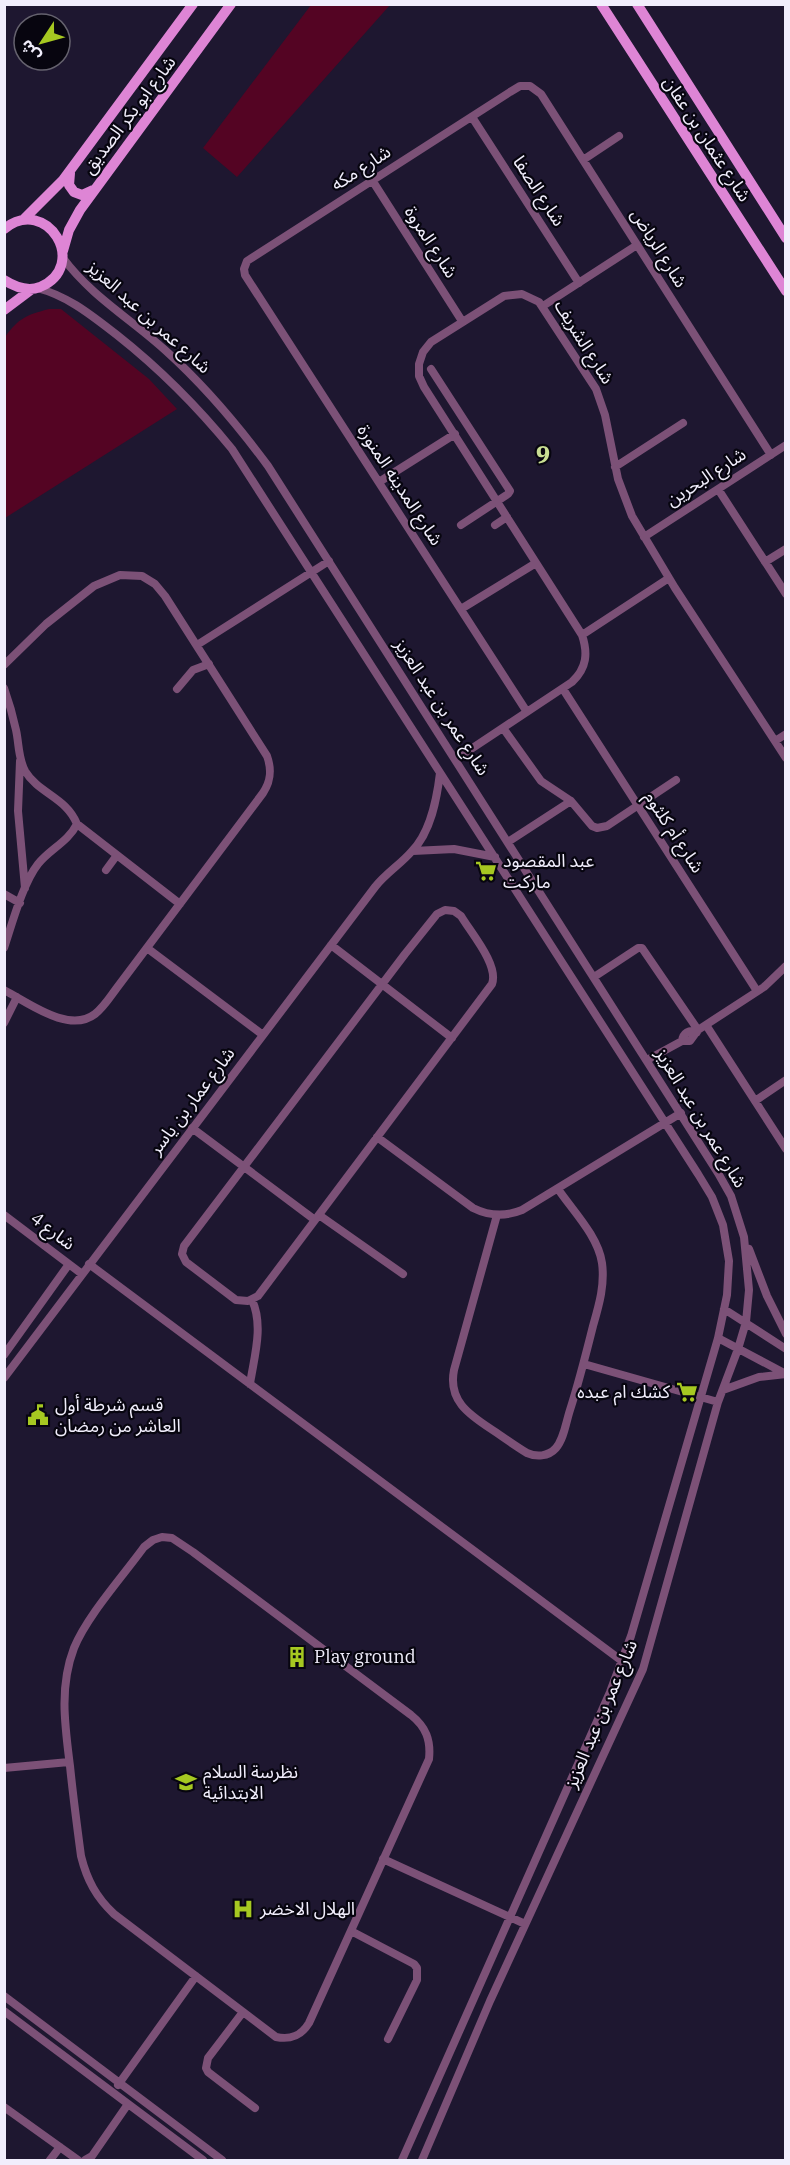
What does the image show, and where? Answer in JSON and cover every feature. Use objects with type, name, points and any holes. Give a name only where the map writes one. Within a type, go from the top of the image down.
[{"type":"main road","name":"شارع ابو بكر الصديق","points":[[23,220],[51,194],[71,170],[193,4]]},
{"type":"main road","name":"شارع ابو بكر الصديق","points":[[34,289],[49,282],[59,272],[74,219],[231,4]]},
{"type":"main road","name":"شارع عثمان بن عفان","points":[[601,4],[786,291]]},
{"type":"main road","name":"شارع عثمان بن عفان","points":[[637,4],[786,238]]},
{"type":"main road","points":[[71,170],[69,185],[74,192],[82,195],[94,190]]},
{"type":"main road","points":[[7,224],[23,220],[37,220],[50,227],[59,237],[63,255]]},
{"type":"main road","points":[[4,280],[21,288],[34,289]]},
{"type":"main road","points":[[4,310],[34,289]]},
{"type":"street","name":"شارع الرياض","points":[[506,95],[520,86],[526,85],[534,88],[583,160],[771,455]]},
{"type":"street","name":"شارع مكه","points":[[245,275],[244,265],[250,258],[506,95]]},
{"type":"street","name":"شارع الصفا","points":[[472,117],[579,283]]},
{"type":"street","points":[[583,160],[619,136]]},
{"type":"street","name":"شارع المروة","points":[[372,180],[462,321]]},
{"type":"street","points":[[543,306],[637,245]]},
{"type":"street","name":"شارع عمر بن عبد العزيز","points":[[63,255],[94,305],[188,398],[251,477],[712,1197],[723,1225],[729,1261],[729,1280],[718,1338],[631,1636],[610,1692],[402,2160]]},
{"type":"street","name":"شارع المدينه المنورة","points":[[245,275],[527,712]]},
{"type":"street","name":"شارع عمر بن عبد العزيز","points":[[34,289],[94,305],[163,348],[208,392],[268,466],[681,1113],[731,1196],[744,1237],[749,1290],[746,1322],[718,1402],[643,1669],[525,1924],[422,2160]]},
{"type":"street","name":"شارع الشريف","points":[[456,759],[563,689],[576,679],[585,666],[586,650],[582,635],[421,381],[419,364],[423,352],[431,342],[498,299],[510,294],[528,295],[543,306],[596,389],[605,415],[615,467],[626,503],[669,578],[786,758]]},
{"type":"street","points":[[431,369],[509,490],[508,494],[461,525]]},
{"type":"street","points":[[615,467],[684,423]]},
{"type":"street","points":[[379,482],[454,434]]},
{"type":"street","name":"شارع البحرين","points":[[644,537],[786,445]]},
{"type":"street","points":[[718,489],[786,594]]},
{"type":"street","points":[[495,525],[507,517]]},
{"type":"street","points":[[765,562],[786,549]]},
{"type":"street","points":[[197,645],[329,561]]},
{"type":"street","points":[[461,609],[536,563]]},
{"type":"street","points":[[4,665],[46,624],[87,590],[108,579],[126,574],[142,576],[155,584],[197,645],[267,756],[270,766],[270,776],[263,793],[100,1010],[85,1020],[64,1020],[4,990]]},
{"type":"street","points":[[582,635],[669,578]]},
{"type":"street","points":[[177,689],[193,670],[209,664]]},
{"type":"street","points":[[4,688],[20,757],[31,779],[67,807],[77,824],[180,904]]},
{"type":"street","name":"شارع أم كلثوم","points":[[563,689],[757,991]]},
{"type":"street","points":[[503,728],[537,777],[571,801],[588,823],[597,828],[607,826],[676,780]]},
{"type":"street","points":[[775,741],[786,734]]},
{"type":"street","points":[[20,757],[19,820],[25,891]]},
{"type":"street","name":"شارع عمار بن ياسر","points":[[4,1378],[383,877],[413,851],[432,812],[440,773]]},
{"type":"street","points":[[508,842],[571,801]]},
{"type":"street","points":[[4,948],[36,867],[46,855],[68,838],[77,824]]},
{"type":"street","points":[[413,851],[454,849],[495,857]]},
{"type":"street","points":[[106,870],[117,855]]},
{"type":"street","points":[[4,894],[20,903]]},
{"type":"street","points":[[449,910],[458,914],[492,965],[494,975],[492,984],[452,1038],[261,1292],[252,1300],[240,1301],[232,1298],[189,1266],[182,1254],[184,1246],[437,914],[449,910]]},
{"type":"street","points":[[331,945],[452,1038]]},
{"type":"street","points":[[147,948],[263,1035]]},
{"type":"street","points":[[594,977],[638,948],[642,948],[755,1101],[786,1149]]},
{"type":"street","points":[[647,1060],[682,1041],[685,1034],[700,1029],[784,970]]},
{"type":"street","points":[[4,1023],[17,997]]},
{"type":"street","points":[[755,1101],[786,1080]]},
{"type":"street","points":[[377,1137],[473,1208],[497,1215],[522,1210],[681,1113]]},
{"type":"street","points":[[192,1128],[243,1167],[404,1274]]},
{"type":"street","points":[[497,1215],[454,1370],[453,1386],[458,1402],[469,1414],[524,1451],[534,1456],[546,1455],[552,1452],[558,1444],[584,1365],[603,1280],[602,1259],[593,1239],[558,1189]]},
{"type":"street","name":"شارع 4","points":[[4,1215],[82,1274]]},
{"type":"street","points":[[744,1237],[767,1296],[786,1334]]},
{"type":"street","points":[[4,1355],[69,1264]]},
{"type":"street","points":[[89,1264],[622,1661]]},
{"type":"street","points":[[250,1384],[259,1327],[252,1300]]},
{"type":"street","points":[[724,1309],[786,1349]]},
{"type":"street","points":[[718,1338],[786,1374]]},
{"type":"street","points":[[584,1365],[718,1402]]},
{"type":"street","points":[[723,1390],[752,1379],[786,1374]]},
{"type":"street","points":[[172,1538],[193,1552],[421,1723],[429,1740],[429,1759],[383,1859],[304,2031],[296,2037],[286,2039],[276,2037],[114,1914],[102,1902],[85,1873],[81,1856],[69,1762],[64,1692],[74,1648],[83,1629],[144,1547],[153,1540],[172,1538]]},
{"type":"street","points":[[4,1768],[69,1762]]},
{"type":"street","points":[[383,1859],[525,1924]]},
{"type":"street","points":[[351,1931],[414,1964],[417,1968],[417,1980],[388,2039]]},
{"type":"street","points":[[112,2092],[196,1976]]},
{"type":"street","points":[[4,1996],[222,2160]]},
{"type":"street","points":[[4,2011],[197,2159]]},
{"type":"street","points":[[243,2012],[208,2058],[206,2068],[208,2072],[255,2108]]},
{"type":"street","points":[[85,2160],[92,2156],[128,2104]]},
{"type":"street","points":[[4,2107],[78,2160]]},
{"type":"street","points":[[50,2160],[60,2147]]},
{"type":"shaded area","points":[[311,5],[390,5],[237,177],[203,148]]},
{"type":"shaded area","points":[[49,309],[61,309],[149,379],[177,409],[5,518],[5,337],[24,318]]},
{"type":"place","name":"عبد المقصود ماركت","points":[[486,871]]},
{"type":"place","name":"كشك ام عبده","points":[[687,1392]]},
{"type":"place","name":"قسم شرطة أول العاشر من رمضان","points":[[38,1415]]},
{"type":"place","name":"Play ground","points":[[297,1657]]},
{"type":"place","name":"نظرسة السلام الابتدائية","points":[[186,1782]]},
{"type":"place","name":"الهلال الاخضر","points":[[243,1909]]},
{"type":"district","name":"9","points":[[543,455]]}]
